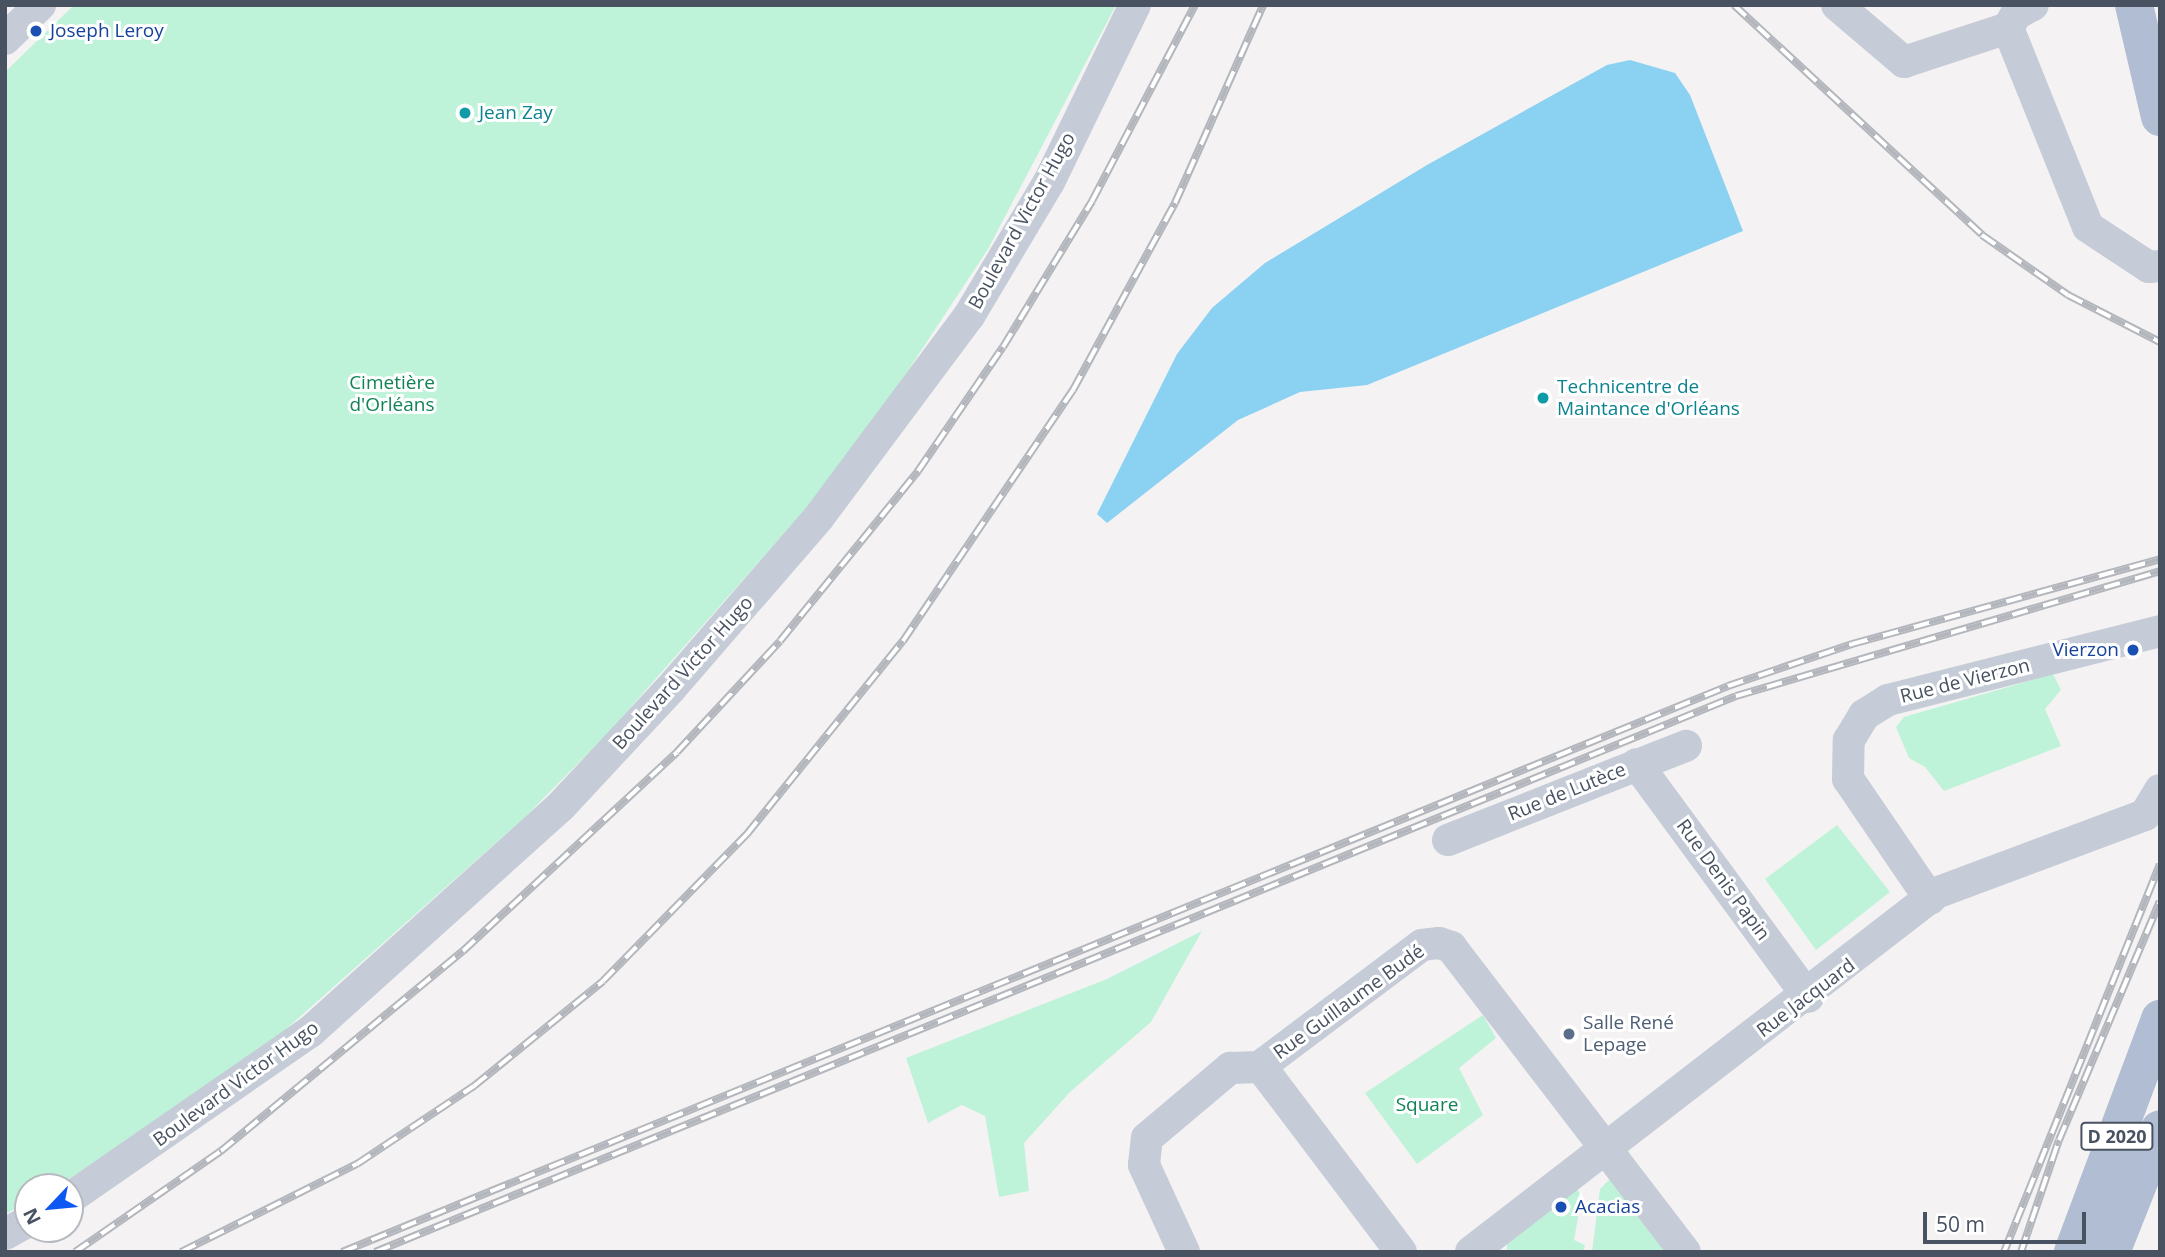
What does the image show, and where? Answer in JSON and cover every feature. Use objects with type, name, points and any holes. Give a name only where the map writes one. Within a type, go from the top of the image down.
[{"type":"main road","points":[[2134,5],[2160,117]]},
{"type":"main road","name":"D 2020","points":[[2073,1252],[2160,1019]]},
{"type":"main road","name":"D 2020","points":[[2111,1252],[2160,1129]]},
{"type":"street","name":"Boulevard Victor Hugo","points":[[84,1188],[310,1032],[514,851],[671,688],[819,517],[969,316],[1049,182],[1135,5]]},
{"type":"street","points":[[1837,5],[1904,62],[2008,28],[2016,15],[2033,5]]},
{"type":"street","points":[[5,39],[36,7]]},
{"type":"street","points":[[2008,28],[2088,227],[2149,267],[2160,266]]},
{"type":"street","name":"Rue de Vierzon","points":[[1930,899],[1858,802],[1848,779],[1849,740],[1864,715],[1888,700],[2160,631]]},
{"type":"street","name":"Rue de Lutèce","points":[[1448,841],[1686,746]]},
{"type":"street","name":"Rue Denis Papin","points":[[1637,764],[1808,997]]},
{"type":"street","name":"Rue Jacquard","points":[[1487,1246],[1607,1149],[1808,997],[1930,899],[2145,815],[2160,790]]},
{"type":"street","name":"Rue Guillaume Budé","points":[[1401,1252],[1266,1067],[1422,945],[1438,943],[1451,947],[1685,1252]]},
{"type":"street","points":[[1184,1252],[1144,1165],[1147,1138],[1230,1068],[1266,1067]]},
{"type":"green space","name":"Cimetière d'Orléans","points":[[74,5],[1116,5],[988,249],[880,413],[801,514],[607,734],[525,817],[267,1046],[78,1173],[14,1173],[14,1209],[5,1214],[5,72]]},
{"type":"green space","points":[[2053,674],[2061,690],[2045,709],[2061,746],[1944,791],[1925,767],[1909,758],[1896,727],[1904,717]]},
{"type":"green space","points":[[1837,825],[1890,892],[1816,950],[1765,879]]},
{"type":"green space","points":[[1202,931],[1151,1022],[1070,1092],[1024,1143],[1029,1191],[999,1197],[985,1116],[962,1105],[928,1123],[906,1058],[1107,979]]},
{"type":"green space","name":"Square","points":[[1483,1015],[1496,1038],[1459,1068],[1483,1115],[1417,1164],[1365,1093]]},
{"type":"green space","points":[[1611,1178],[1667,1246],[1660,1252],[1592,1252],[1600,1189]]},
{"type":"green space","points":[[1576,1188],[1582,1195],[1574,1240],[1585,1245],[1583,1252],[1507,1252],[1507,1243]]},
{"type":"water","points":[[1630,60],[1675,73],[1690,95],[1743,231],[1367,385],[1300,392],[1238,420],[1107,523],[1097,514],[1177,354],[1212,308],[1265,263],[1427,165],[1607,65]]},
{"type":"railway","points":[[75,1252],[221,1151],[463,951],[677,752],[780,641],[918,471],[1003,347],[1092,201],[1195,5]]},
{"type":"railway","points":[[181,1252],[357,1164],[474,1086],[603,981],[747,834],[903,641],[1073,390],[1175,203],[1263,5]]},
{"type":"railway","points":[[1734,5],[1982,235],[2068,295],[2160,342]]},
{"type":"railway","points":[[342,1252],[1728,686],[1852,644],[2160,559]]},
{"type":"railway","points":[[375,1252],[1736,696],[2160,571]]},
{"type":"railway","points":[[2004,1252],[2160,864]]},
{"type":"railway","points":[[2021,1252],[2059,1140],[2160,901]]},
{"type":"place","name":"Joseph Leroy","points":[[36,31]]},
{"type":"place","name":"Jean Zay","points":[[465,113]]},
{"type":"place","name":"Technicentre de Maintance d'Orléans","points":[[1543,398]]},
{"type":"place","name":"Vierzon","points":[[2133,650]]},
{"type":"place","name":"Salle René Lepage","points":[[1569,1034]]},
{"type":"place","name":"Acacias","points":[[1561,1207]]}]
